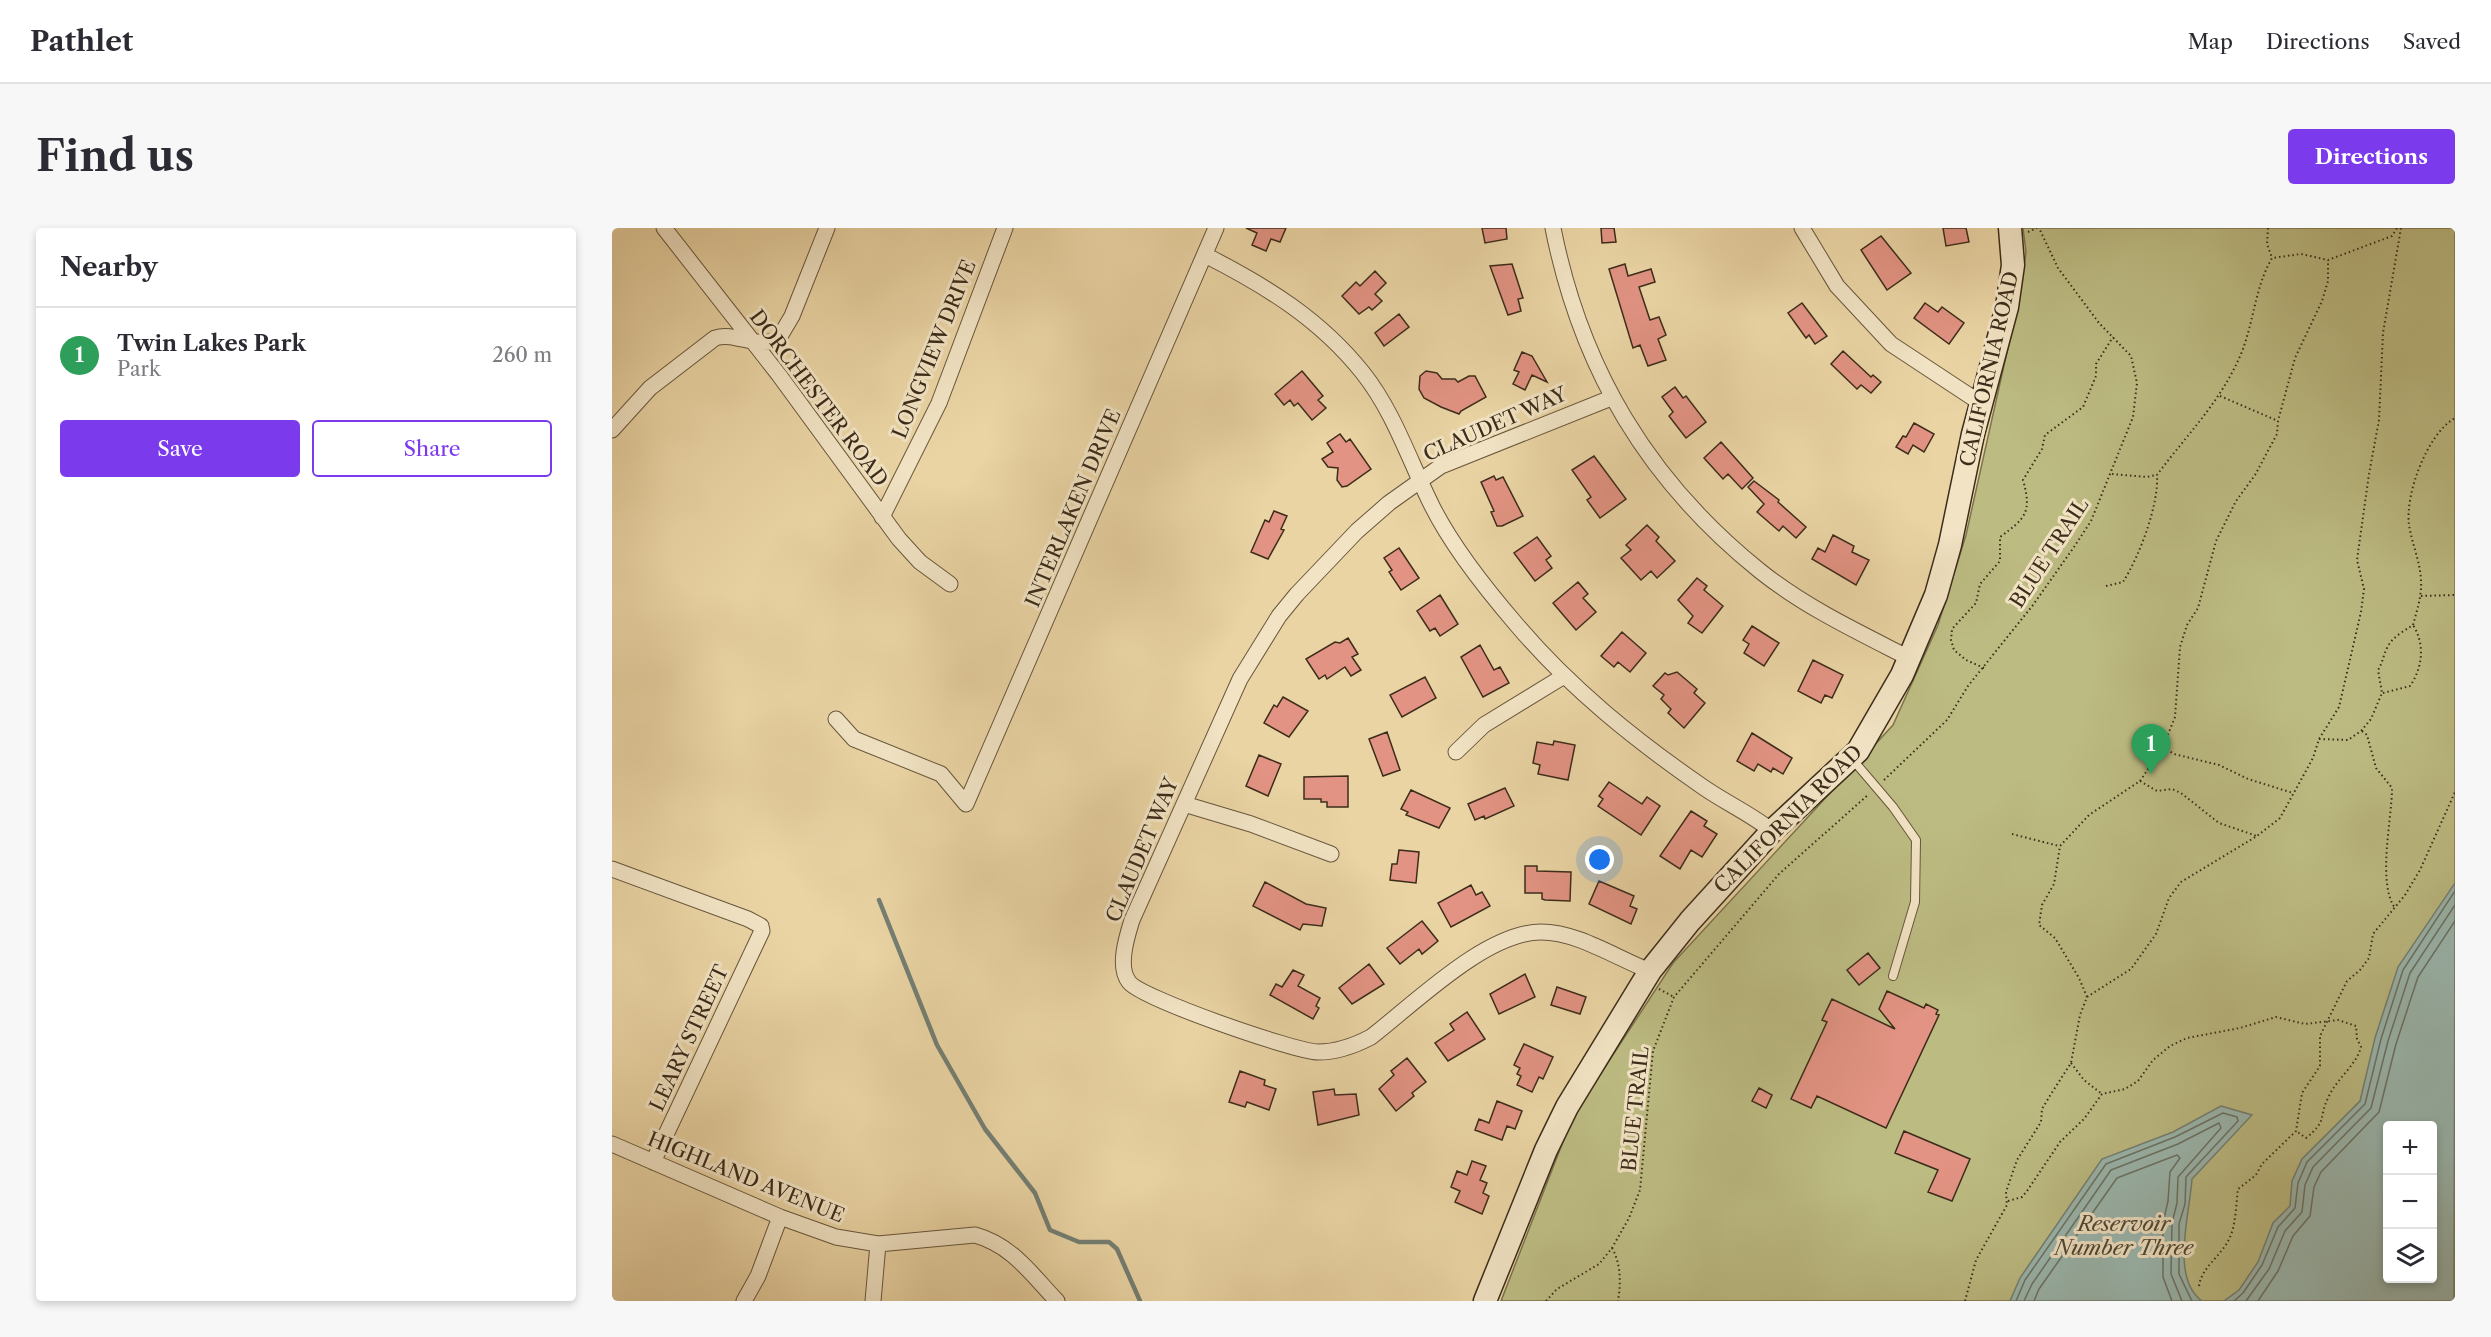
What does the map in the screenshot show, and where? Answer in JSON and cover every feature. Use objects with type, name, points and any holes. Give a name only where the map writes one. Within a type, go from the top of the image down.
[{"type":"main road","name":"CALIFORNIA ROAD","points":[[1485,1301],[1526,1198],[1562,1118],[1602,1046],[1650,971],[1690,921],[1772,831],[1852,758],[1884,710],[1936,596],[1950,545],[1973,434],[2011,284],[2013,265],[2010,228]]},
{"type":"street","name":"DORCHESTER ROAD","points":[[664,228],[751,340],[882,517],[920,562],[950,584]]},
{"type":"street","points":[[612,430],[650,388],[715,338],[727,335],[763,343],[774,342],[779,338],[792,316],[827,228]]},
{"type":"street","name":"LONGVIEW DRIVE","points":[[882,517],[939,403],[1005,228]]},
{"type":"street","name":"INTERLAKEN DRIVE","points":[[836,719],[854,739],[941,774],[966,804],[1216,228]]},
{"type":"street","points":[[1553,228],[1562,268],[1580,326],[1611,398],[1637,439],[1669,481],[1728,543],[1761,572],[1798,598],[1909,658]]},
{"type":"street","points":[[1802,228],[1837,286],[1891,344],[1982,404]]},
{"type":"street","points":[[1204,255],[1287,301],[1334,340],[1377,394],[1433,507],[1484,585],[1517,626],[1564,676],[1590,701],[1661,757],[1772,831]]},
{"type":"street","name":"CLAUDET WAY","points":[[1611,398],[1441,466],[1357,531],[1279,616],[1240,679],[1126,937],[1126,978],[1136,990],[1148,996],[1302,1050],[1317,1052],[1352,1047],[1371,1037],[1475,955],[1522,934],[1541,932],[1572,938],[1650,971]]},
{"type":"street","points":[[1456,752],[1484,725],[1564,676]]},
{"type":"street","points":[[1184,804],[1251,824],[1331,854]]},
{"type":"street","name":"LEARY STREET","points":[[612,869],[748,919],[761,926],[762,931],[653,1162]]},
{"type":"street","name":"HIGHLAND AVENUE","points":[[612,1144],[780,1217],[836,1237],[878,1244],[975,1235],[986,1238],[1012,1254],[1057,1301]]},
{"type":"street","points":[[744,1301],[758,1276],[780,1217]]},
{"type":"street","points":[[873,1301],[878,1244]]},
{"type":"lane","points":[[1852,758],[1877,787],[1916,840],[1915,902],[1893,976]]},
{"type":"path","name":"BLUE TRAIL","points":[[1546,1301],[1557,1289],[1599,1264],[1612,1248],[1629,1218],[1640,1190],[1653,1051],[1674,998],[1779,874],[1877,787],[1947,720],[2091,521],[2112,474],[2137,404],[2135,367],[2125,348],[2113,337],[2058,268],[2039,228]]},
{"type":"path","points":[[2268,228],[2267,244],[2272,258]]},
{"type":"path","points":[[2272,258],[2301,254],[2328,260],[2392,236],[2399,228]]},
{"type":"path","points":[[1965,1301],[1976,1260],[2007,1201],[2006,1192],[2017,1160],[2041,1122],[2042,1109],[2071,1063],[2080,1015],[2087,998],[2131,969],[2156,934],[2169,898],[2181,882],[2257,836],[2280,818],[2313,758],[2319,739],[2339,707],[2361,612],[2364,589],[2357,560],[2368,474],[2379,420],[2383,333],[2399,228]]},
{"type":"path","points":[[2112,474],[2147,477],[2157,475],[2220,396],[2242,352],[2262,275],[2272,258]]},
{"type":"path","points":[[2087,998],[2079,978],[2055,938],[2039,925],[2042,905],[2054,884],[2060,846],[2089,815],[2140,782],[2163,747],[2175,717],[2180,647],[2187,625],[2198,608],[2216,541],[2236,501],[2255,475],[2277,434],[2278,421],[2295,358],[2322,301],[2328,281],[2328,260]]},
{"type":"path","points":[[1984,668],[1966,660],[1954,650],[1951,640],[1952,629],[1976,603],[1980,584],[2000,561],[2000,537],[2026,513],[2029,501],[2023,480],[2042,449],[2045,435],[2083,406],[2096,376],[2096,364],[2113,337]]},
{"type":"path","points":[[2220,396],[2278,421]]},
{"type":"path","points":[[2319,739],[2348,740],[2372,719],[2382,693],[2378,670],[2385,660],[2386,649],[2399,634],[2413,625],[2421,596],[2420,564],[2409,525],[2410,504],[2424,457],[2438,433],[2455,418]]},
{"type":"path","points":[[2106,586],[2123,582],[2141,549],[2158,487],[2157,475]]},
{"type":"path","points":[[2421,596],[2455,595]]},
{"type":"path","points":[[2382,693],[2410,686],[2418,675],[2420,636],[2413,625]]},
{"type":"path","points":[[2361,731],[2367,735],[2376,768],[2392,788],[2388,878],[2391,902],[2395,908]]},
{"type":"path","points":[[2163,747],[2174,754],[2218,765],[2267,787],[2293,794]]},
{"type":"path","points":[[2140,782],[2157,791],[2172,789],[2181,793],[2219,823],[2257,836]]},
{"type":"path","points":[[2199,1286],[2204,1271],[2214,1263],[2231,1236],[2238,1189],[2256,1175],[2262,1164],[2296,1131],[2302,1094],[2320,1066],[2320,1036],[2347,981],[2369,958],[2373,934],[2395,908],[2420,870],[2443,813],[2455,792]]},
{"type":"path","points":[[2012,834],[2060,846]]},
{"type":"path","points":[[2007,1201],[2022,1197],[2060,1142],[2084,1119],[2102,1094],[2125,1089],[2138,1081],[2153,1060],[2170,1046],[2187,1038],[2240,1028],[2276,1017],[2305,1024],[2338,1020],[2356,1026],[2357,1039],[2361,1047],[2358,1058],[2327,1098],[2322,1123],[2306,1137],[2296,1131]]},
{"type":"path","points":[[2071,1063],[2084,1080],[2102,1094]]},
{"type":"path","points":[[1612,1248],[1618,1258],[1620,1275],[1618,1301]]},
{"type":"shaded area","points":[[2023,228],[2455,228],[2455,1301],[1501,1301],[1573,1116],[1673,963],[1893,725],[1938,625],[1966,535],[2020,294],[2026,252]]},
{"type":"water","name":"Reservoir Number Three","points":[[2455,883],[2454,1301],[2224,1301],[2239,1290],[2258,1262],[2273,1223],[2290,1206],[2292,1181],[2302,1159],[2360,1101],[2375,1038],[2398,967]]},
{"type":"water","name":"Reservoir Number Three","points":[[2221,1106],[2252,1115],[2192,1179],[2184,1261],[2192,1291],[2202,1301],[2010,1301],[2020,1278],[2102,1159],[2173,1132]]},
{"type":"building","points":[[1246,228],[1286,228],[1280,242],[1271,239],[1266,251],[1252,245],[1257,233]]},
{"type":"building","points":[[1482,228],[1506,228],[1507,239],[1485,243]]},
{"type":"building","points":[[1601,228],[1614,228],[1616,242],[1602,243]]},
{"type":"building","points":[[1943,228],[1966,228],[1969,242],[1946,246]]},
{"type":"building","points":[[1881,236],[1911,273],[1887,290],[1861,250]]},
{"type":"building","points":[[1512,264],[1523,298],[1518,299],[1521,311],[1508,315],[1490,266]]},
{"type":"building","points":[[1625,264],[1628,276],[1651,269],[1655,282],[1639,287],[1650,320],[1659,317],[1666,335],[1658,339],[1666,360],[1648,366],[1640,345],[1633,348],[1609,269]]},
{"type":"building","points":[[1375,271],[1386,283],[1375,294],[1382,301],[1372,310],[1369,307],[1359,314],[1342,296],[1356,282],[1360,286]]},
{"type":"building","points":[[1802,303],[1827,336],[1815,344],[1809,335],[1806,338],[1788,313]]},
{"type":"building","points":[[1925,303],[1938,312],[1942,307],[1964,323],[1949,344],[1914,318]]},
{"type":"building","points":[[1399,314],[1409,327],[1384,346],[1375,333]]},
{"type":"building","points":[[1843,351],[1871,377],[1873,375],[1881,382],[1871,393],[1861,385],[1857,389],[1831,364]]},
{"type":"building","points":[[1522,352],[1532,356],[1547,382],[1532,375],[1525,390],[1513,384],[1519,372],[1514,370]]},
{"type":"building","points":[[1302,371],[1323,396],[1318,400],[1326,408],[1312,420],[1298,403],[1294,406],[1290,400],[1284,405],[1275,394]]},
{"type":"building","points":[[1426,371],[1437,373],[1442,379],[1455,379],[1458,382],[1469,376],[1475,376],[1486,397],[1459,414],[1441,407],[1424,398],[1419,389],[1420,376]]},
{"type":"building","points":[[1675,387],[1683,398],[1686,396],[1706,422],[1686,438],[1669,416],[1673,412],[1662,397]]},
{"type":"building","points":[[1914,423],[1934,434],[1924,452],[1913,445],[1908,454],[1896,447],[1903,436],[1906,437]]},
{"type":"building","points":[[1340,434],[1346,442],[1350,439],[1371,469],[1342,487],[1337,480],[1338,468],[1328,467],[1322,459],[1333,452],[1327,443]]},
{"type":"building","points":[[1721,442],[1753,478],[1742,489],[1728,474],[1723,479],[1704,458]]},
{"type":"building","points":[[1594,456],[1626,499],[1600,518],[1587,500],[1591,497],[1572,470]]},
{"type":"building","points":[[1494,476],[1496,480],[1503,477],[1523,516],[1502,526],[1497,526],[1491,512],[1494,511],[1481,482]]},
{"type":"building","points":[[1754,481],[1779,500],[1778,502],[1806,527],[1796,538],[1783,526],[1779,531],[1757,512],[1764,504],[1748,487]]},
{"type":"building","points":[[1274,511],[1287,516],[1281,529],[1284,530],[1268,559],[1251,552],[1265,520],[1269,522]]},
{"type":"building","points":[[1647,525],[1659,537],[1656,541],[1675,561],[1657,578],[1651,571],[1641,580],[1621,558],[1631,550],[1626,545]]},
{"type":"building","points":[[1833,535],[1854,546],[1852,552],[1869,560],[1856,585],[1812,559],[1818,548],[1825,552]]},
{"type":"building","points":[[1537,537],[1551,556],[1546,560],[1552,568],[1535,581],[1514,553]]},
{"type":"building","points":[[1399,548],[1419,578],[1401,590],[1389,572],[1392,570],[1384,558]]},
{"type":"building","points":[[1697,578],[1707,586],[1704,590],[1723,606],[1702,633],[1688,623],[1693,616],[1678,600]]},
{"type":"building","points":[[1578,582],[1588,594],[1583,598],[1596,612],[1576,630],[1553,603]]},
{"type":"building","points":[[1440,595],[1458,624],[1440,636],[1435,628],[1430,631],[1417,611]]},
{"type":"building","points":[[1752,626],[1779,643],[1764,666],[1744,653],[1749,644],[1743,640]]},
{"type":"building","points":[[1622,632],[1646,653],[1630,672],[1618,662],[1614,667],[1601,656]]},
{"type":"building","points":[[1348,638],[1358,654],[1352,657],[1361,670],[1351,676],[1345,667],[1327,679],[1325,675],[1319,679],[1306,659],[1335,642],[1340,643]]},
{"type":"building","points":[[1480,645],[1494,670],[1500,667],[1509,683],[1483,697],[1461,657]]},
{"type":"building","points":[[1813,660],[1843,675],[1832,698],[1825,695],[1821,703],[1798,691]]},
{"type":"building","points":[[1677,672],[1697,689],[1694,693],[1705,703],[1684,728],[1668,713],[1671,709],[1661,699],[1664,695],[1653,686],[1665,673],[1668,675]]},
{"type":"building","points":[[1425,677],[1436,698],[1402,717],[1390,695]]},
{"type":"building","points":[[1283,697],[1308,711],[1289,737],[1264,723],[1274,705],[1277,707]]},
{"type":"building","points":[[1387,732],[1400,770],[1383,776],[1369,739]]},
{"type":"building","points":[[1752,733],[1792,758],[1783,774],[1773,768],[1771,772],[1758,764],[1754,771],[1737,761]]},
{"type":"building","points":[[1554,741],[1575,745],[1568,780],[1538,774],[1540,765],[1533,763],[1537,742],[1553,745]]},
{"type":"building","points":[[1259,755],[1281,764],[1268,796],[1246,786]]},
{"type":"building","points":[[1348,776],[1348,807],[1327,807],[1327,802],[1321,802],[1321,799],[1304,799],[1304,777]]},
{"type":"building","points":[[1609,782],[1642,804],[1647,797],[1660,806],[1641,835],[1598,806],[1603,799],[1599,796]]},
{"type":"building","points":[[1505,788],[1514,806],[1485,819],[1484,816],[1475,820],[1468,804]]},
{"type":"building","points":[[1411,790],[1450,808],[1439,828],[1406,815],[1408,812],[1401,809]]},
{"type":"building","points":[[1691,811],[1707,821],[1704,826],[1717,834],[1702,857],[1691,850],[1680,869],[1660,856]]},
{"type":"building","points":[[1399,850],[1419,852],[1416,883],[1390,880],[1392,864],[1397,864]]},
{"type":"building","points":[[1525,866],[1537,866],[1537,871],[1571,872],[1570,901],[1545,900],[1542,899],[1542,893],[1525,893]]},
{"type":"building","points":[[1599,881],[1634,896],[1630,906],[1637,909],[1631,924],[1589,904]]},
{"type":"building","points":[[1265,882],[1306,904],[1326,908],[1322,926],[1303,924],[1300,930],[1253,906]]},
{"type":"building","points":[[1471,885],[1476,895],[1482,892],[1490,906],[1451,927],[1438,903]]},
{"type":"building","points":[[1422,921],[1438,941],[1422,954],[1419,949],[1400,964],[1387,948]]},
{"type":"building","points":[[1868,953],[1880,968],[1859,985],[1847,970]]},
{"type":"building","points":[[1369,964],[1384,984],[1352,1004],[1339,988]]},
{"type":"building","points":[[1293,970],[1304,975],[1298,986],[1320,998],[1316,1006],[1319,1008],[1313,1019],[1270,995],[1276,984],[1282,987]]},
{"type":"building","points":[[1525,974],[1535,997],[1499,1014],[1490,994]]},
{"type":"building","points":[[1557,987],[1586,997],[1580,1014],[1551,1005]]},
{"type":"building","points":[[1887,991],[1924,1008],[1926,1004],[1938,1010],[1936,1014],[1939,1015],[1886,1128],[1817,1096],[1811,1108],[1791,1099],[1827,1022],[1822,1020],[1832,999],[1895,1029],[1879,1009]]},
{"type":"building","points":[[1467,1012],[1485,1039],[1448,1061],[1435,1043],[1454,1030],[1450,1024]]},
{"type":"building","points":[[1524,1044],[1553,1057],[1543,1079],[1539,1077],[1532,1092],[1517,1085],[1521,1076],[1517,1074],[1520,1068],[1514,1065]]},
{"type":"building","points":[[1407,1058],[1426,1082],[1412,1093],[1414,1096],[1396,1111],[1379,1089],[1394,1075],[1391,1071]]},
{"type":"building","points":[[1240,1071],[1265,1080],[1264,1085],[1276,1089],[1269,1110],[1247,1102],[1245,1107],[1229,1102]]},
{"type":"building","points":[[1759,1088],[1772,1095],[1766,1108],[1752,1101]]},
{"type":"building","points":[[1334,1089],[1335,1095],[1356,1094],[1359,1115],[1318,1125],[1313,1092]]},
{"type":"building","points":[[1497,1101],[1522,1111],[1515,1129],[1507,1126],[1502,1140],[1475,1130],[1479,1119],[1489,1123]]},
{"type":"building","points":[[1904,1131],[1970,1159],[1952,1201],[1928,1192],[1938,1170],[1895,1153]]},
{"type":"building","points":[[1472,1161],[1486,1166],[1480,1180],[1487,1183],[1483,1193],[1489,1196],[1482,1214],[1455,1202],[1460,1191],[1451,1187],[1457,1171],[1467,1175]]},
{"type":"waterway","points":[[879,900],[937,1045],[985,1129],[1035,1193],[1050,1230],[1079,1242],[1109,1242],[1117,1249],[1140,1301]]},
{"type":"place","name":"Twin Lakes Park","points":[[2151,774]]}]
